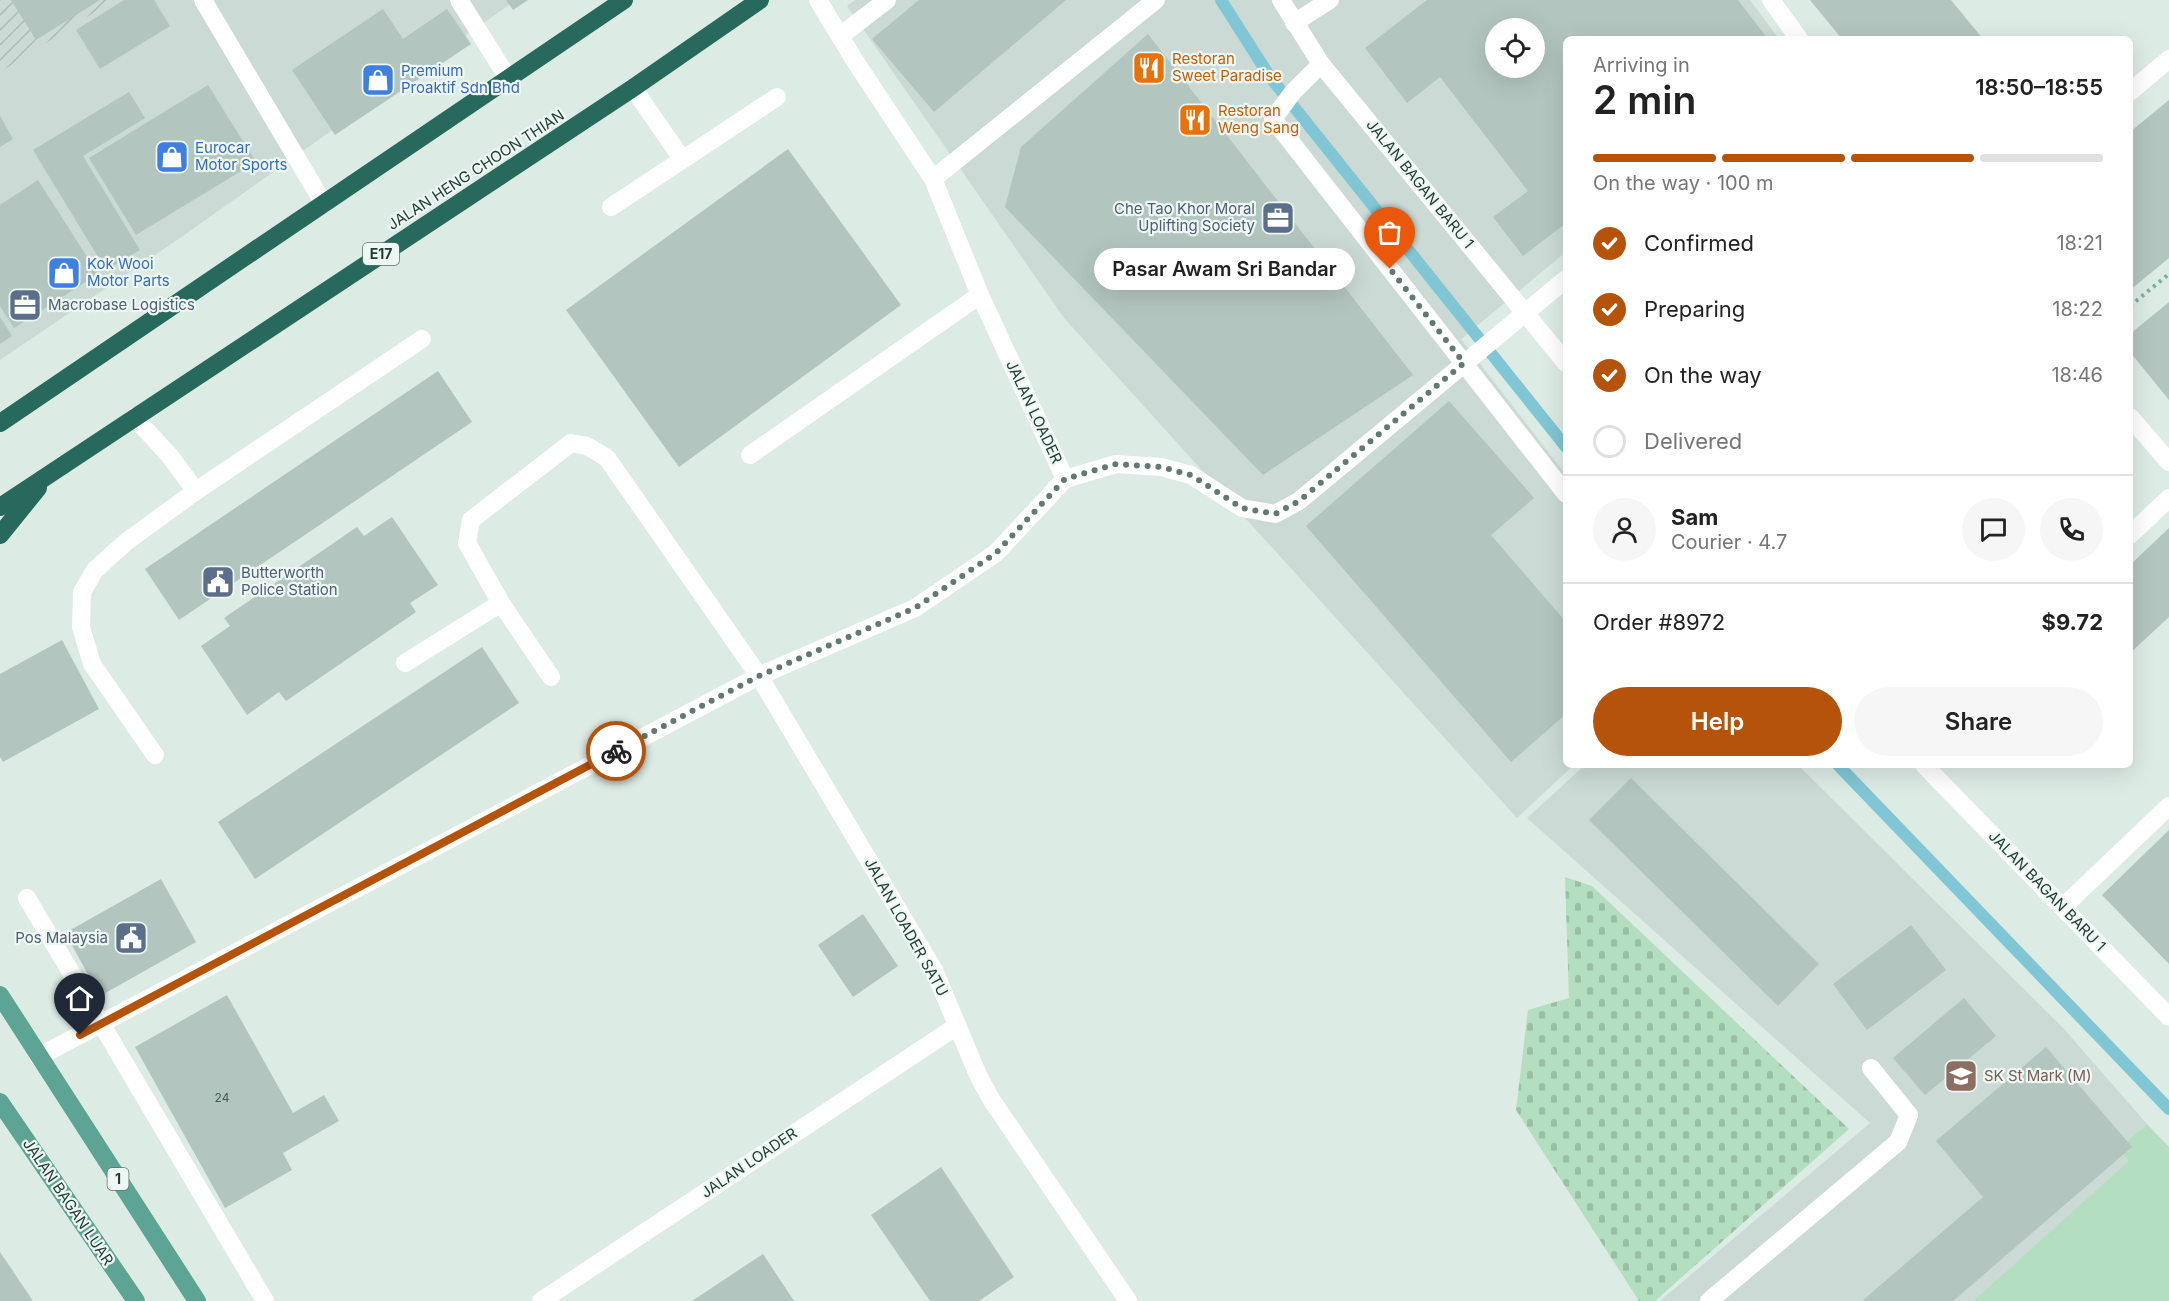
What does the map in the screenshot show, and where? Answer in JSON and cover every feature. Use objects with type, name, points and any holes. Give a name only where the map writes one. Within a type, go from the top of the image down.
[{"type":"highway","points":[[0,423],[624,0]]},
{"type":"highway","name":"JALAN HENG CHOON THIAN","points":[[0,507],[633,88],[760,0]]},
{"type":"highway","points":[[0,535],[51,473]]},
{"type":"main road","name":"1","points":[[0,995],[197,1301]]},
{"type":"main road","name":"JALAN BAGAN LUAR","points":[[0,1102],[136,1301]]},
{"type":"street","points":[[203,0],[324,204]]},
{"type":"street","points":[[459,0],[508,78]]},
{"type":"street","name":"JALAN LOADER","points":[[38,1057],[759,676],[915,608],[996,553],[1065,479],[980,296],[933,179],[818,0]]},
{"type":"street","points":[[840,36],[886,0]]},
{"type":"street","points":[[933,179],[1156,0]]},
{"type":"street","name":"JALAN BAGAN BARU 1","points":[[1281,0],[1321,64],[1563,359]]},
{"type":"street","points":[[1294,23],[1330,0]]},
{"type":"street","points":[[1771,0],[1797,36]]},
{"type":"street","points":[[2133,89],[2169,59]]},
{"type":"street","points":[[1321,64],[1293,92],[1273,119],[1467,360],[1563,490]]},
{"type":"street","points":[[633,88],[682,159]]},
{"type":"street","points":[[611,207],[777,97]]},
{"type":"street","points":[[1065,479],[1116,464],[1161,467],[1191,475],[1242,508],[1275,514],[1299,501],[1563,281]]},
{"type":"street","points":[[750,455],[980,296]]},
{"type":"street","points":[[155,755],[92,664],[81,627],[82,592],[95,570],[126,542],[196,491],[422,339]]},
{"type":"street","points":[[134,417],[169,455],[196,491]]},
{"type":"street","points":[[2133,420],[2169,462]]},
{"type":"street","name":"JALAN LOADER SATU","points":[[551,677],[501,603],[467,543],[471,520],[571,443],[587,446],[607,459],[759,676],[934,970],[991,1099],[1128,1301]]},
{"type":"street","points":[[2133,532],[2169,498]]},
{"type":"street","points":[[405,663],[501,603]]},
{"type":"street","name":"JALAN BAGAN BARU 1","points":[[1927,768],[2169,1017]]},
{"type":"street","points":[[2063,907],[2169,806]]},
{"type":"street","points":[[27,898],[266,1301]]},
{"type":"street","name":"JALAN LOADER","points":[[541,1301],[957,1026]]},
{"type":"street","points":[[1709,1301],[1898,1142],[1909,1115],[1871,1068]]},
{"type":"path","points":[[2133,304],[2169,274]]},
{"type":"shaded area","points":[[0,0],[516,0],[180,238],[0,360]]},
{"type":"shaded area","points":[[0,0],[114,0],[0,72]]},
{"type":"shaded area","points":[[855,0],[1750,0],[1777,36],[1563,36],[1563,254],[1461,339],[1563,471],[1563,768],[1571,768],[1517,818],[1064,318],[847,6]]},
{"type":"shaded area","name":"SK St Mark (M)","points":[[1582,768],[1801,768],[2064,1029],[2147,1124],[2118,1149],[2130,1161],[1973,1301],[1660,1301],[1870,1123],[1527,818]]},
{"type":"green space","points":[[1565,877],[1592,886],[1849,1129],[1655,1301],[1639,1301],[1516,1110],[1528,1010],[1569,998]]},
{"type":"green space","points":[[2147,1124],[2169,1147],[2169,1301],[1973,1301],[2129,1161],[2118,1149]]},
{"type":"building","points":[[11,0],[100,0],[36,40]]},
{"type":"building","points":[[124,0],[154,0],[170,26],[100,69],[76,30]]},
{"type":"building","points":[[506,0],[528,0],[513,10]]},
{"type":"building","points":[[919,0],[1066,0],[934,112],[872,39]]},
{"type":"building","points":[[1427,0],[1738,0],[1766,36],[1563,36],[1563,225],[1523,256],[1493,217],[1528,191],[1440,77],[1407,103],[1365,48]]},
{"type":"building","points":[[1810,0],[1951,0],[1981,36],[1840,36]]},
{"type":"building","points":[[383,9],[403,39],[447,9],[471,44],[335,135],[292,70]]},
{"type":"building","points":[[1148,34],[1413,375],[1263,475],[1005,207],[1021,147]]},
{"type":"building","points":[[208,85],[256,162],[136,235],[89,158]]},
{"type":"building","points":[[129,92],[145,118],[83,156],[140,250],[106,270],[33,150]]},
{"type":"building","points":[[2169,100],[2169,258],[2133,288],[2133,130]]},
{"type":"building","points":[[0,116],[13,139],[0,147]]},
{"type":"building","points":[[788,149],[901,305],[679,467],[566,310]]},
{"type":"building","points":[[38,180],[98,274],[14,328],[0,306],[0,205]]},
{"type":"building","points":[[2169,302],[2169,400],[2133,356],[2133,332]]},
{"type":"building","points":[[0,317],[12,336],[0,344]]},
{"type":"building","points":[[438,371],[472,422],[179,620],[145,569]]},
{"type":"building","points":[[1449,401],[1534,498],[1491,535],[1563,619],[1563,717],[1511,762],[1306,526]]},
{"type":"building","points":[[392,517],[438,585],[410,603],[416,612],[286,701],[279,692],[247,715],[201,646],[230,626],[224,618],[357,527],[364,536]]},
{"type":"building","points":[[2169,528],[2169,617],[2133,650],[2133,562]]},
{"type":"building","points":[[62,640],[99,709],[3,762],[0,757],[0,674]]},
{"type":"building","points":[[482,647],[519,703],[255,879],[218,822]]},
{"type":"building","points":[[1631,778],[1819,964],[1778,1006],[1589,820]]},
{"type":"building","points":[[2169,830],[2169,964],[2102,895]]},
{"type":"building","name":"Pos Malaysia","points":[[161,879],[196,942],[100,996],[65,933]]},
{"type":"building","points":[[863,914],[898,966],[853,997],[818,945]]},
{"type":"building","points":[[1911,925],[1946,970],[1867,1030],[1833,984]]},
{"type":"building","points":[[227,995],[293,1113],[324,1095],[339,1121],[283,1153],[292,1170],[225,1208],[135,1047]]},
{"type":"building","points":[[1964,998],[1996,1036],[1925,1095],[1893,1058]]},
{"type":"building","points":[[2046,1047],[2132,1147],[1953,1301],[1862,1301],[1983,1197],[1936,1141]]},
{"type":"building","points":[[941,1167],[1014,1277],[979,1301],[930,1301],[871,1215]]},
{"type":"building","points":[[0,1252],[33,1301],[0,1301]]},
{"type":"building","points":[[763,1254],[794,1301],[692,1301]]},
{"type":"waterway","points":[[1221,0],[1270,77],[1563,443]]},
{"type":"waterway","points":[[1841,768],[2169,1109]]},
{"type":"way so far","points":[[616,751],[759,676],[915,608],[996,553],[1065,479],[1116,464],[1161,467],[1191,475],[1242,508],[1275,514],[1299,501],[1464,363],[1390,269]]},
{"type":"place","name":"Restoran Sweet Paradise","points":[[1149,68]]},
{"type":"place","name":"Premium Proaktif Sdn Bhd","points":[[378,80]]},
{"type":"place","name":"Restoran Weng Sang","points":[[1195,120]]},
{"type":"place","name":"Eurocar Motor Sports","points":[[172,157]]},
{"type":"place","name":"Che Tao Khor Moral Uplifting Society","points":[[1278,218]]},
{"type":"place","name":"Pasar Awam Sri Bandar","points":[[1390,269]]},
{"type":"place","name":"Kok Wooi Motor Parts","points":[[64,273]]},
{"type":"place","name":"Macrobase Logistics","points":[[25,305]]},
{"type":"place","name":"Butterworth Police Station","points":[[218,582]]},
{"type":"place","name":"Pos Malaysia","points":[[131,938]]},
{"type":"place","name":"SK St Mark (M)","points":[[1961,1076]]},
{"type":"route","points":[[80,1035],[616,751]]}]
